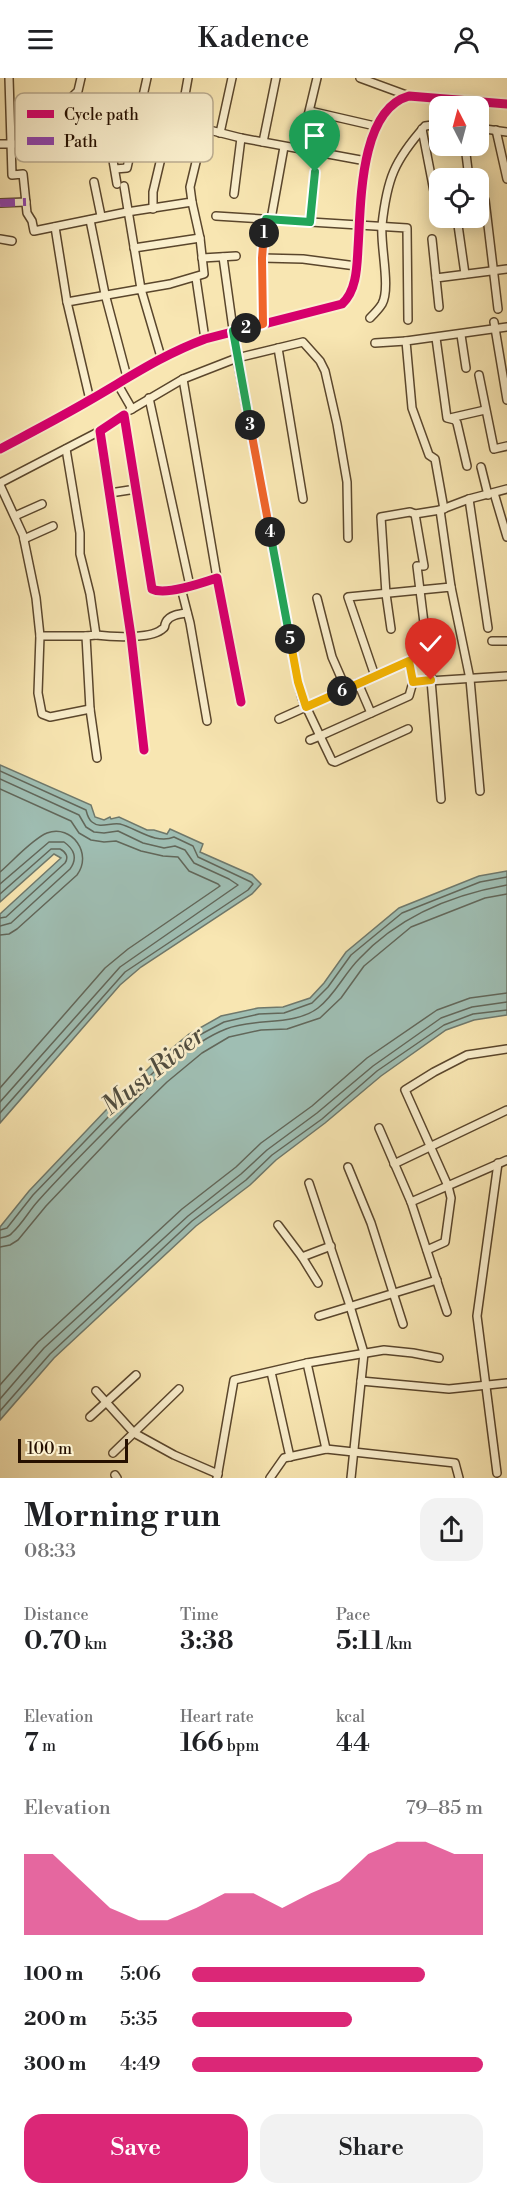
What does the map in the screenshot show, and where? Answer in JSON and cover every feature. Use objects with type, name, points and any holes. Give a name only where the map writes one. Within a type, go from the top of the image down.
[{"type":"street","points":[[9,78],[12,175],[24,174],[27,213],[34,231],[101,216],[192,202]]},
{"type":"street","points":[[76,93],[81,78]]},
{"type":"street","points":[[144,93],[147,78]]},
{"type":"street","points":[[185,93],[188,78]]},
{"type":"street","points":[[220,133],[232,78]]},
{"type":"street","points":[[263,142],[276,78]]},
{"type":"street","points":[[300,149],[317,78]]},
{"type":"street","points":[[365,79],[409,96],[507,104]]},
{"type":"street","points":[[0,449],[90,400],[161,357],[205,339],[342,304],[347,300],[352,289],[363,226],[366,161],[375,126],[391,105],[409,96]]},
{"type":"street","points":[[310,111],[375,126]]},
{"type":"street","points":[[370,318],[383,303],[379,227],[392,172],[405,149],[429,124]]},
{"type":"street","points":[[422,129],[430,168]]},
{"type":"street","points":[[489,129],[507,132]]},
{"type":"street","points":[[496,130],[507,179]]},
{"type":"street","points":[[213,131],[284,147],[366,161]]},
{"type":"street","points":[[234,194],[241,138]]},
{"type":"street","points":[[0,144],[15,144]]},
{"type":"street","points":[[263,324],[262,258],[284,147]]},
{"type":"street","points":[[114,162],[127,212],[141,289],[161,357]]},
{"type":"street","points":[[115,169],[128,168],[129,162]]},
{"type":"street","points":[[153,208],[153,192],[158,162]]},
{"type":"street","points":[[67,302],[196,278],[204,274],[190,187],[196,162]]},
{"type":"street","points":[[310,222],[315,172]]},
{"type":"street","points":[[94,182],[101,216]]},
{"type":"street","points":[[0,203],[26,202]]},
{"type":"street","points":[[216,216],[407,228],[408,320]]},
{"type":"street","points":[[90,220],[105,294],[127,377]]},
{"type":"street","points":[[55,227],[67,302],[90,400]]},
{"type":"street","points":[[458,228],[465,274]]},
{"type":"street","points":[[488,228],[498,309]]},
{"type":"street","points":[[134,248],[200,238]]},
{"type":"street","points":[[0,239],[12,240]]},
{"type":"street","points":[[432,239],[439,307]]},
{"type":"street","points":[[202,258],[236,256]]},
{"type":"street","points":[[223,257],[237,356],[298,680],[306,707],[332,761],[335,762],[408,729]]},
{"type":"street","points":[[262,258],[303,259],[356,266]]},
{"type":"street","points":[[436,278],[507,269]]},
{"type":"street","points":[[196,278],[205,339]]},
{"type":"street","points":[[494,322],[507,400]]},
{"type":"street","points":[[375,343],[461,335],[507,327]]},
{"type":"street","points":[[461,335],[466,368]]},
{"type":"street","points":[[436,338],[447,418]]},
{"type":"street","points":[[406,341],[412,408],[429,454],[435,459],[451,587],[470,679],[480,791]]},
{"type":"street","points":[[90,709],[50,717],[42,714],[38,693],[40,636],[36,598],[24,538],[0,484],[100,431],[124,415],[130,406],[183,380],[237,356],[303,342],[320,361],[325,371],[345,460],[348,538]]},
{"type":"street","points":[[278,348],[303,499]]},
{"type":"street","points":[[479,375],[484,410],[494,449],[507,446]]},
{"type":"street","points":[[183,380],[241,702]]},
{"type":"street","points":[[117,383],[130,406]]},
{"type":"street","points":[[149,398],[190,586]]},
{"type":"street","points":[[447,418],[484,410]]},
{"type":"street","points":[[124,415],[152,589],[156,592],[181,588],[217,578]]},
{"type":"street","points":[[447,418],[457,423],[467,466]]},
{"type":"street","points":[[100,431],[131,636],[144,750]]},
{"type":"street","points":[[66,449],[80,533],[80,554],[90,594],[96,635]]},
{"type":"street","points":[[481,467],[507,537]]},
{"type":"street","points":[[110,493],[136,489]]},
{"type":"street","points":[[391,628],[386,594],[381,517],[442,509],[507,489]]},
{"type":"street","points":[[469,499],[488,628]]},
{"type":"street","points":[[15,516],[42,504]]},
{"type":"street","points":[[414,514],[424,566],[417,566],[431,680],[441,799]]},
{"type":"street","points":[[24,538],[53,526]]},
{"type":"street","points":[[375,676],[348,597],[451,587]]},
{"type":"street","points":[[181,588],[207,721]]},
{"type":"street","points":[[317,598],[332,657],[346,689]]},
{"type":"street","points":[[40,636],[131,636],[160,631],[165,627],[167,620],[174,615],[187,613]]},
{"type":"street","points":[[86,636],[90,709],[97,758]]},
{"type":"street","points":[[492,641],[507,641]]},
{"type":"street","points":[[279,719],[409,661],[413,682],[409,696],[310,740]]},
{"type":"street","points":[[413,682],[507,676]]},
{"type":"street","points":[[358,683],[371,713]]},
{"type":"street","points":[[428,1250],[445,1242],[451,1198],[448,1186],[405,1090],[467,1055],[507,1049]]},
{"type":"street","points":[[394,1164],[507,1110]]},
{"type":"street","points":[[379,1128],[411,1202],[447,1312]]},
{"type":"street","points":[[411,1202],[507,1160]]},
{"type":"street","points":[[497,1473],[477,1316],[498,1163]]},
{"type":"street","points":[[348,1167],[371,1223],[403,1324]]},
{"type":"street","points":[[309,1183],[364,1353],[351,1478]]},
{"type":"street","points":[[278,1225],[318,1283]]},
{"type":"street","points":[[302,1257],[331,1246]]},
{"type":"street","points":[[319,1316],[437,1280]]},
{"type":"street","points":[[96,1390],[134,1433],[218,1476],[234,1380],[307,1363],[384,1350],[439,1358]]},
{"type":"street","points":[[307,1363],[326,1449]]},
{"type":"street","points":[[271,1372],[290,1457]]},
{"type":"street","points":[[90,1417],[136,1375]]},
{"type":"street","points":[[361,1381],[449,1389],[507,1383]]},
{"type":"street","points":[[113,1453],[179,1389]]},
{"type":"street","points":[[270,1478],[284,1458],[326,1449],[455,1463],[459,1478]]},
{"type":"water","points":[[0,765],[91,805],[95,817],[104,820],[119,817],[147,830],[167,834],[170,829],[203,844],[200,852],[252,875],[261,884],[252,894],[141,967],[120,985],[0,1123],[0,914],[61,858],[54,854],[0,902]]},
{"type":"water","name":"Musi River","points":[[507,871],[507,1015],[474,1020],[446,1030],[381,1076],[276,1160],[250,1185],[196,1226],[54,1358],[0,1420],[0,1227],[29,1191],[107,1109],[152,1065],[189,1034],[221,1016],[258,1008],[283,1007],[310,998],[346,952],[399,908],[479,876]]},
{"type":"marked path","points":[[0,203],[26,202]]},
{"type":"cycle path","points":[[0,449],[189,345],[342,304],[351,292],[355,278],[362,185],[372,139],[380,120],[393,105],[409,96],[507,104]]},
{"type":"cycle path","points":[[144,750],[131,636],[100,431],[124,415],[152,589],[174,590],[217,578],[241,702]]},
{"type":"route","points":[[315,172],[310,222],[266,219],[262,258],[263,324],[233,331],[298,682],[306,707],[409,661],[413,682],[431,680]]}]
